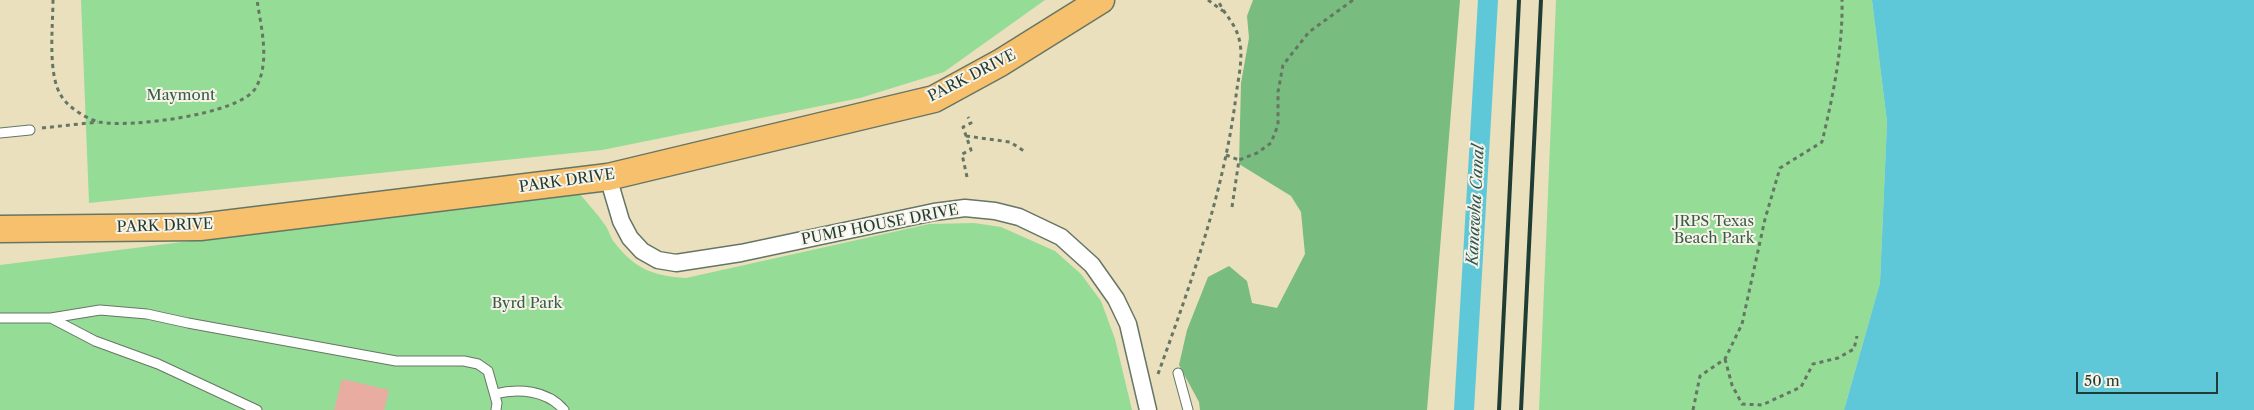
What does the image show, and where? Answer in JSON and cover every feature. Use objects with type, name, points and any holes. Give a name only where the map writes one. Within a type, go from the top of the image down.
[{"type":"main road","name":"PARK DRIVE","points":[[0,229],[200,227],[608,177],[934,99],[1000,63],[1101,0]]},
{"type":"street","name":"PUMP HOUSE DRIVE","points":[[608,177],[621,220],[630,238],[642,250],[658,260],[676,263],[741,253],[934,212],[965,208],[1020,217],[1061,237],[1104,280],[1128,324],[1148,408]]},
{"type":"lane","points":[[0,132],[30,130]]},
{"type":"lane","points":[[0,318],[51,318],[100,310],[147,314],[396,361],[464,361],[478,364],[488,372],[497,403],[496,410]]},
{"type":"lane","points":[[51,318],[95,341],[158,364],[257,410]]},
{"type":"lane","points":[[1178,373],[1188,410]]},
{"type":"lane","points":[[495,394],[510,391],[531,392],[550,400],[564,410]]},
{"type":"path","points":[[53,0],[54,71],[57,88],[69,105],[99,122]]},
{"type":"path","points":[[30,130],[99,122],[137,122],[201,114],[234,104],[254,89],[262,73],[264,57],[257,0]]},
{"type":"path","points":[[1208,0],[1225,12]]},
{"type":"path","points":[[1148,408],[1197,266],[1226,155],[1234,115],[1240,45],[1236,26],[1218,0]]},
{"type":"path","points":[[1226,155],[1239,160],[1256,153],[1271,142],[1278,125],[1278,92],[1282,65],[1309,32],[1353,0]]},
{"type":"path","points":[[1693,410],[1700,376],[1725,359],[1742,324],[1765,219],[1780,168],[1822,142],[1833,98],[1842,19],[1842,0]]},
{"type":"path","points":[[967,177],[962,154],[971,150],[962,127],[971,123],[968,117]]},
{"type":"path","points":[[966,136],[1010,142],[1024,151]]},
{"type":"path","points":[[1232,207],[1239,160]]},
{"type":"path","points":[[1725,359],[1732,385],[1742,404],[1762,405],[1801,387],[1814,364],[1838,358],[1854,349],[1857,336]]},
{"type":"green space","name":"Maymont","points":[[81,0],[1045,0],[944,72],[860,98],[602,150],[89,203]]},
{"type":"green space","points":[[1253,0],[1460,0],[1427,410],[1200,410],[1199,402],[1179,365],[1187,330],[1208,277],[1229,266],[1247,281],[1252,303],[1277,308],[1305,254],[1301,212],[1291,196],[1239,164],[1241,83],[1249,38],[1247,16]]},
{"type":"green space","name":"JRPS Texas Beach Park","points":[[1556,0],[1872,0],[1887,122],[1880,283],[1844,410],[1539,410]]},
{"type":"green space","name":"Byrd Park","points":[[578,192],[602,221],[614,242],[629,259],[654,273],[686,278],[929,224],[974,223],[1001,227],[1055,251],[1081,274],[1101,301],[1115,339],[1132,410],[0,410],[0,265]]},
{"type":"water","points":[[1872,0],[2254,0],[2254,410],[1844,410],[1880,283],[1887,122]]},
{"type":"building","points":[[342,379],[389,390],[384,410],[334,410]]},
{"type":"waterway","name":"Kanawha Canal","points":[[1464,410],[1488,0]]},
{"type":"railway","points":[[1499,410],[1519,0]]},
{"type":"railway","points":[[1521,410],[1541,0]]}]
